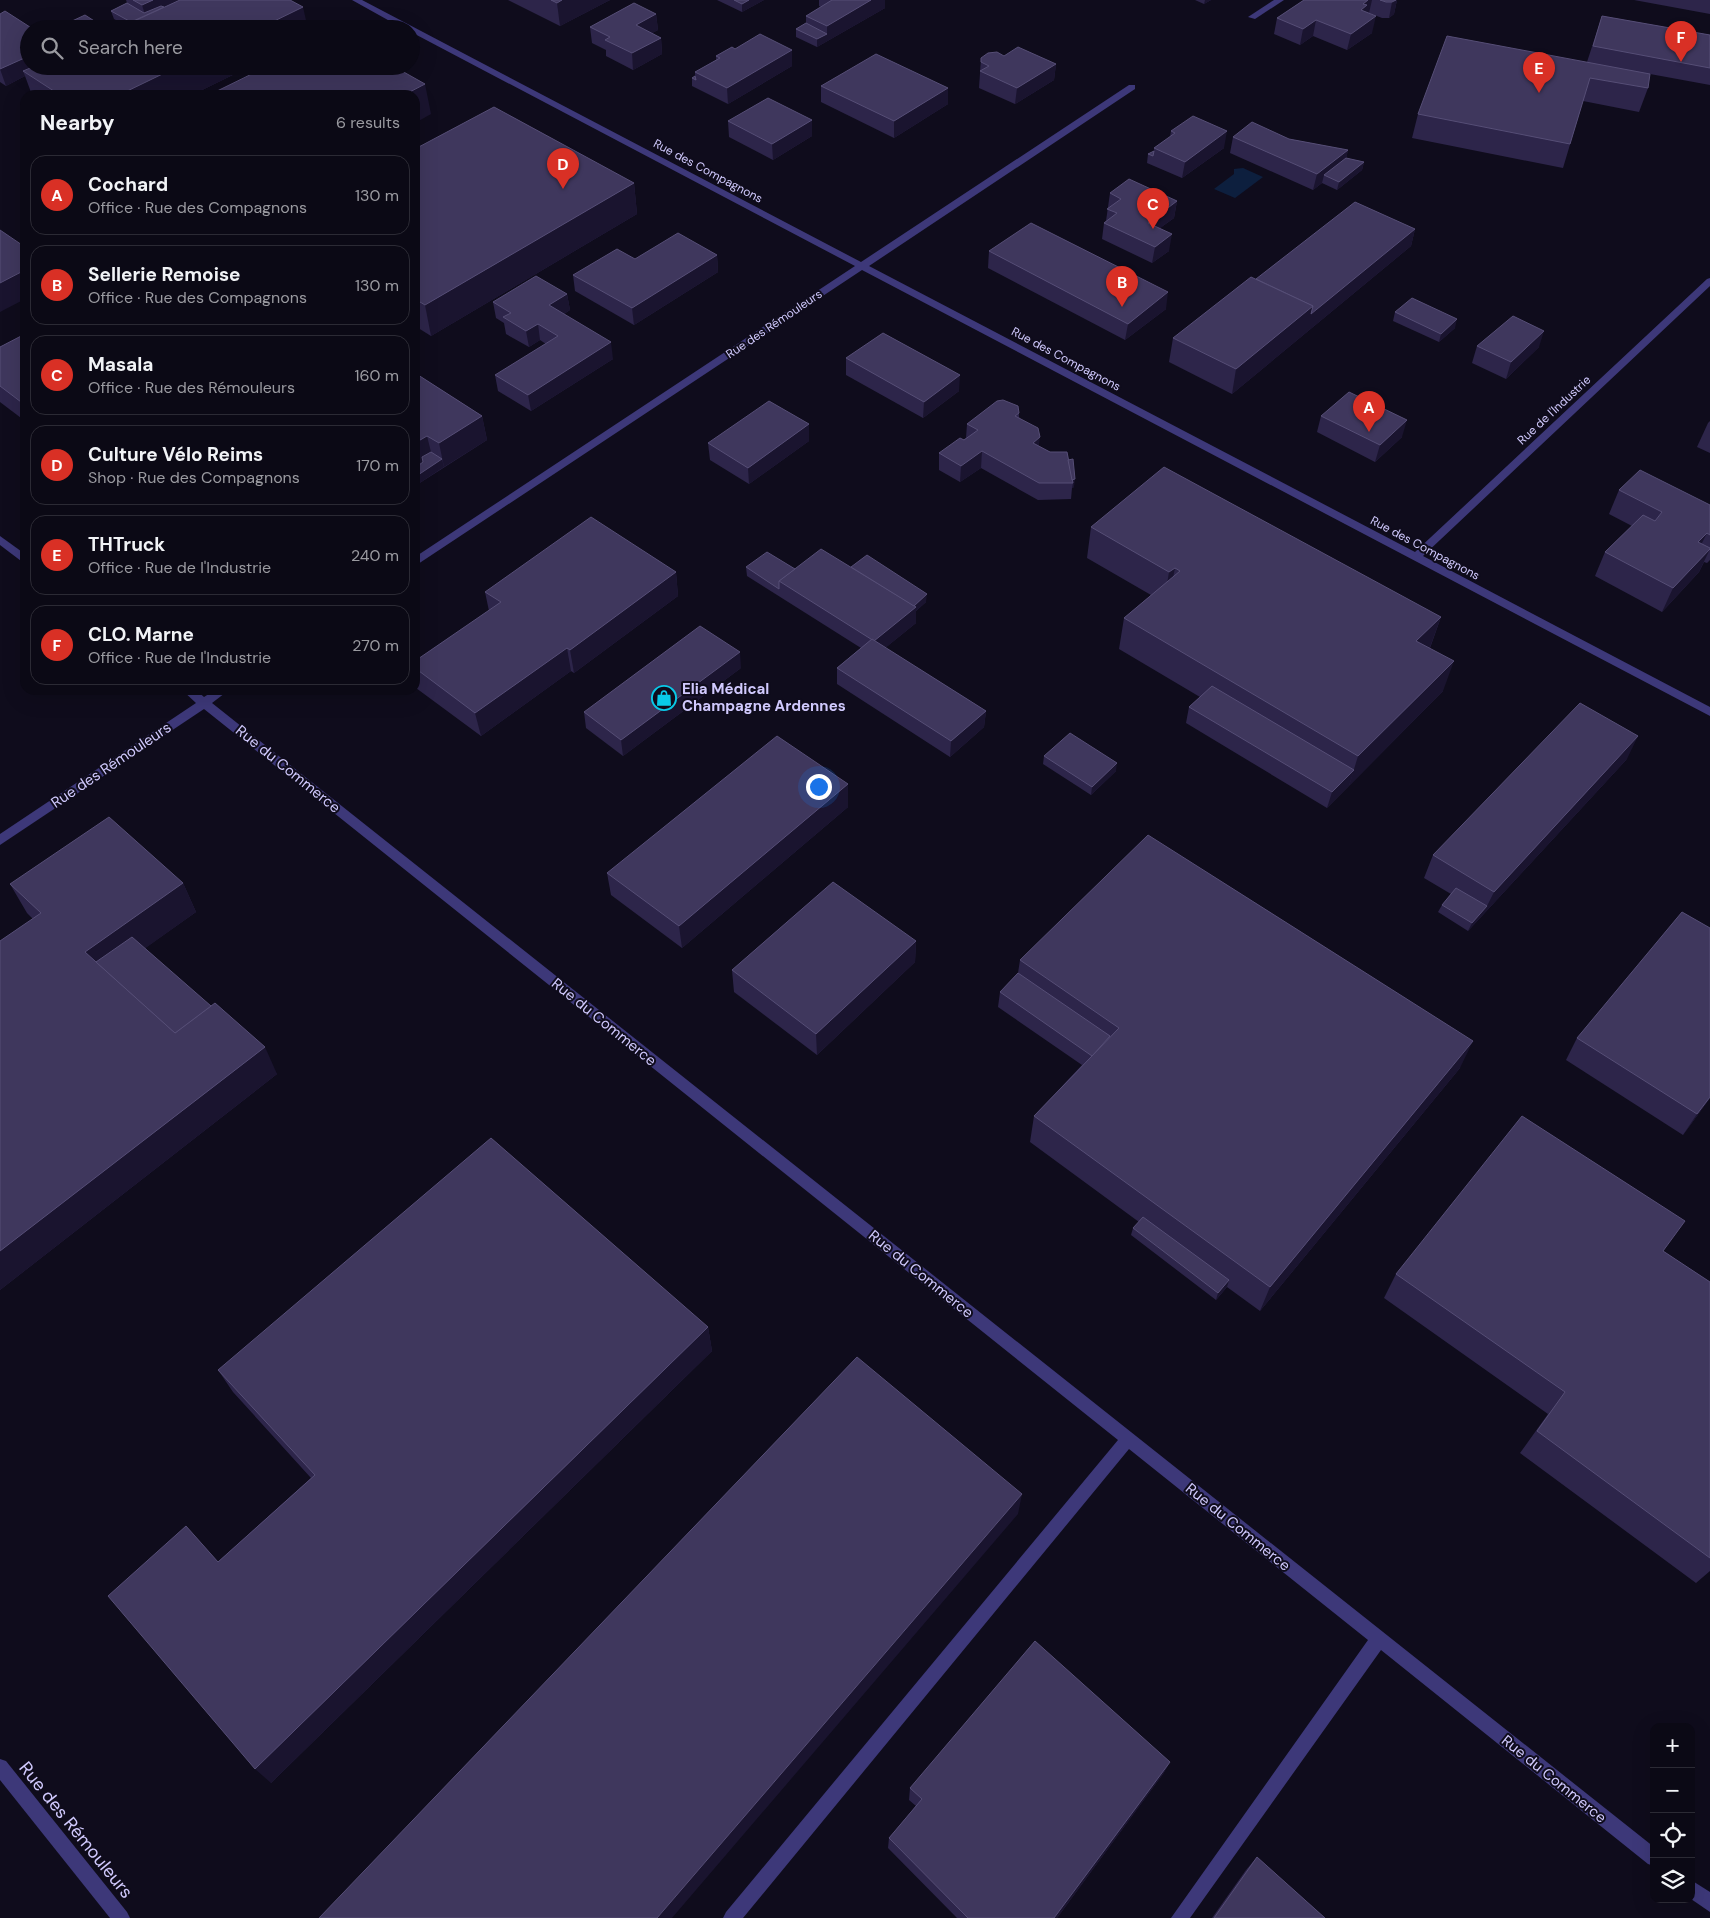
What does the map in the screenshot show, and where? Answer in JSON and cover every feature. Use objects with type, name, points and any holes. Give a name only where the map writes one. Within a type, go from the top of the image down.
[{"type":"street","name":"Rue des Compagnons","points":[[356,0],[394,20]]},
{"type":"street","points":[[1252,17],[1280,0]]},
{"type":"street","name":"Rue des Compagnons","points":[[420,34],[1710,712]]},
{"type":"street","name":"Rue des Rémouleurs","points":[[420,559],[1132,86]]},
{"type":"street","name":"Rue de l'Industrie","points":[[1416,557],[1710,281]]},
{"type":"street","points":[[0,540],[20,556]]},
{"type":"street","name":"Rue du Commerce","points":[[194,695],[1650,1855]]},
{"type":"street","name":"Rue des Rémouleurs","points":[[0,840],[215,695]]},
{"type":"street","points":[[732,1918],[1128,1439]]},
{"type":"street","points":[[1180,1918],[1379,1639]]},
{"type":"street","name":"Rue des Rémouleurs","points":[[0,1767],[120,1918]]},
{"type":"street","points":[[1695,1891],[1710,1903]]},
{"type":"water","points":[[1243,168],[1263,177],[1235,198],[1214,189],[1234,174],[1234,169]]},
{"type":"building","points":[[133,0],[153,0],[142,5]]},
{"type":"building","points":[[180,0],[290,0],[303,7],[276,20],[137,20]]},
{"type":"building","points":[[551,0],[562,0],[557,3]]},
{"type":"building","points":[[734,0],[749,0],[742,4]]},
{"type":"building","points":[[832,0],[871,0],[827,26],[806,16]]},
{"type":"building","points":[[1304,0],[1368,0],[1363,4],[1367,5],[1361,10],[1376,16],[1351,34],[1316,20],[1303,29],[1277,18]]},
{"type":"building","points":[[1380,0],[1396,0],[1386,2]]},
{"type":"building","points":[[127,3],[144,13],[161,6],[164,7],[135,20],[127,20],[111,11]]},
{"type":"building","points":[[634,3],[656,14],[636,25],[661,38],[632,53],[605,40],[610,37],[590,27]]},
{"type":"building","points":[[5,11],[20,21],[20,60],[0,69],[0,14]]},
{"type":"building","points":[[85,15],[93,20],[74,20]]},
{"type":"building","points":[[1602,16],[1710,35],[1710,68],[1593,46]]},
{"type":"building","points":[[806,23],[827,34],[817,39],[796,29]]},
{"type":"building","points":[[760,34],[792,50],[727,88],[695,72],[720,58],[716,56],[732,47],[735,49]]},
{"type":"building","points":[[1447,36],[1650,74],[1648,88],[1590,78],[1570,144],[1418,114]]},
{"type":"building","points":[[1018,47],[1056,64],[1017,88],[980,71],[989,66],[981,62],[981,58],[988,53],[997,52],[1004,56]]},
{"type":"building","points":[[876,54],[948,88],[894,121],[821,86]]},
{"type":"building","points":[[29,75],[160,75],[129,90],[52,90]]},
{"type":"building","points":[[250,75],[409,75],[425,84],[414,90],[219,90]]},
{"type":"building","points":[[768,98],[812,120],[772,144],[728,121]]},
{"type":"building","points":[[494,107],[634,183],[425,305],[420,302],[420,146]]},
{"type":"building","points":[[1193,116],[1227,131],[1185,162],[1154,148],[1175,133],[1171,131]]},
{"type":"building","points":[[1252,122],[1289,139],[1348,150],[1317,174],[1233,137]]},
{"type":"building","points":[[1346,158],[1364,162],[1339,182],[1324,175]]},
{"type":"building","points":[[1129,179],[1177,201],[1148,223],[1172,234],[1155,247],[1104,223],[1117,213],[1107,209],[1121,199],[1110,193]]},
{"type":"building","points":[[1355,202],[1415,229],[1311,314],[1313,306],[1256,279]]},
{"type":"building","points":[[1031,223],[1168,292],[1128,324],[989,251]]},
{"type":"building","points":[[0,230],[20,244],[20,273],[0,283]]},
{"type":"building","points":[[678,233],[717,255],[632,308],[573,275],[617,249],[635,259]]},
{"type":"building","points":[[536,276],[567,294],[549,305],[611,342],[528,395],[495,375],[558,336],[538,324],[526,331],[503,317],[511,313],[493,302]]},
{"type":"building","points":[[1251,277],[1313,306],[1236,369],[1173,338]]},
{"type":"building","points":[[1412,298],[1457,319],[1441,334],[1395,312]]},
{"type":"building","points":[[1513,316],[1544,331],[1511,362],[1477,346]]},
{"type":"building","points":[[883,333],[960,375],[924,402],[846,358]]},
{"type":"building","points":[[20,337],[20,401],[0,386],[0,347]]},
{"type":"building","points":[[420,376],[482,416],[439,443],[427,436],[420,440]]},
{"type":"building","points":[[1349,392],[1407,420],[1380,445],[1321,416]]},
{"type":"building","points":[[1003,400],[1018,406],[1019,413],[1015,416],[1038,428],[1040,437],[1033,443],[1050,452],[1067,452],[1073,483],[1039,483],[982,451],[961,466],[939,453],[960,438],[964,440],[978,430],[967,424],[997,401]]},
{"type":"building","points":[[769,401],[809,424],[748,468],[708,443]]},
{"type":"building","points":[[431,452],[442,459],[420,474],[420,464],[423,462],[422,457]]},
{"type":"building","points":[[1073,459],[1075,479],[1072,480],[1068,460]]},
{"type":"building","points":[[1164,467],[1441,617],[1416,641],[1454,661],[1358,756],[1124,618],[1180,571],[1175,568],[1169,572],[1091,527]]},
{"type":"building","points":[[1640,470],[1710,505],[1710,535],[1707,533],[1698,542],[1710,549],[1673,588],[1605,552],[1643,515],[1655,521],[1662,512],[1619,490]]},
{"type":"building","points":[[591,517],[676,572],[570,650],[567,648],[475,713],[420,672],[420,658],[501,602],[485,592]]},
{"type":"building","points":[[821,549],[916,607],[874,641],[779,581]]},
{"type":"building","points":[[767,552],[795,569],[779,581],[779,589],[746,567]]},
{"type":"building","points":[[867,555],[927,594],[914,606],[851,567]]},
{"type":"building","name":"Elia Médical Champagne Ardennes","points":[[700,626],[740,652],[621,740],[584,712]]},
{"type":"building","points":[[872,639],[986,711],[951,741],[837,668]]},
{"type":"building","points":[[1212,686],[1354,770],[1332,792],[1189,707]]},
{"type":"building","points":[[1580,703],[1638,736],[1494,892],[1433,855]]},
{"type":"building","points":[[1070,733],[1117,763],[1092,787],[1044,756]]},
{"type":"building","points":[[777,736],[848,784],[679,926],[607,873]]},
{"type":"building","points":[[109,817],[183,883],[85,952],[175,1033],[215,1003],[265,1047],[0,1251],[0,941],[41,913],[10,884]]},
{"type":"building","points":[[1148,835],[1473,1041],[1270,1287],[1034,1116],[1119,1028],[1020,960]]},
{"type":"building","points":[[833,882],[916,941],[816,1034],[732,970]]},
{"type":"building","points":[[1456,888],[1487,906],[1472,923],[1442,905]]},
{"type":"building","points":[[1682,912],[1710,928],[1710,1097],[1697,1114],[1577,1038]]},
{"type":"building","points":[[132,937],[211,1006],[175,1033],[96,962]]},
{"type":"building","points":[[1018,973],[1110,1036],[1092,1056],[1000,992]]},
{"type":"building","points":[[1522,1116],[1685,1221],[1663,1251],[1710,1282],[1710,1558],[1537,1431],[1565,1392],[1396,1274]]},
{"type":"building","points":[[491,1138],[708,1327],[255,1769],[108,1596],[186,1526],[218,1562],[315,1475],[218,1370]]},
{"type":"building","points":[[1143,1217],[1229,1280],[1218,1293],[1133,1228]]},
{"type":"building","points":[[857,1357],[1022,1494],[657,1918],[319,1918]]},
{"type":"building","points":[[1035,1641],[1170,1762],[1054,1918],[968,1918],[889,1838],[922,1799],[910,1788]]},
{"type":"building","points":[[1257,1857],[1325,1918],[1214,1918]]},
{"type":"place","name":"CLO. Marne","points":[[1681,62]]},
{"type":"place","name":"THTruck","points":[[1539,93]]},
{"type":"place","name":"Culture Vélo Reims","points":[[563,189]]},
{"type":"place","name":"Masala","points":[[1153,229]]},
{"type":"place","name":"Sellerie Remoise","points":[[1122,307]]},
{"type":"place","name":"Cochard","points":[[1369,432]]},
{"type":"place","name":"Elia Médical Champagne Ardennes","points":[[664,698]]}]
